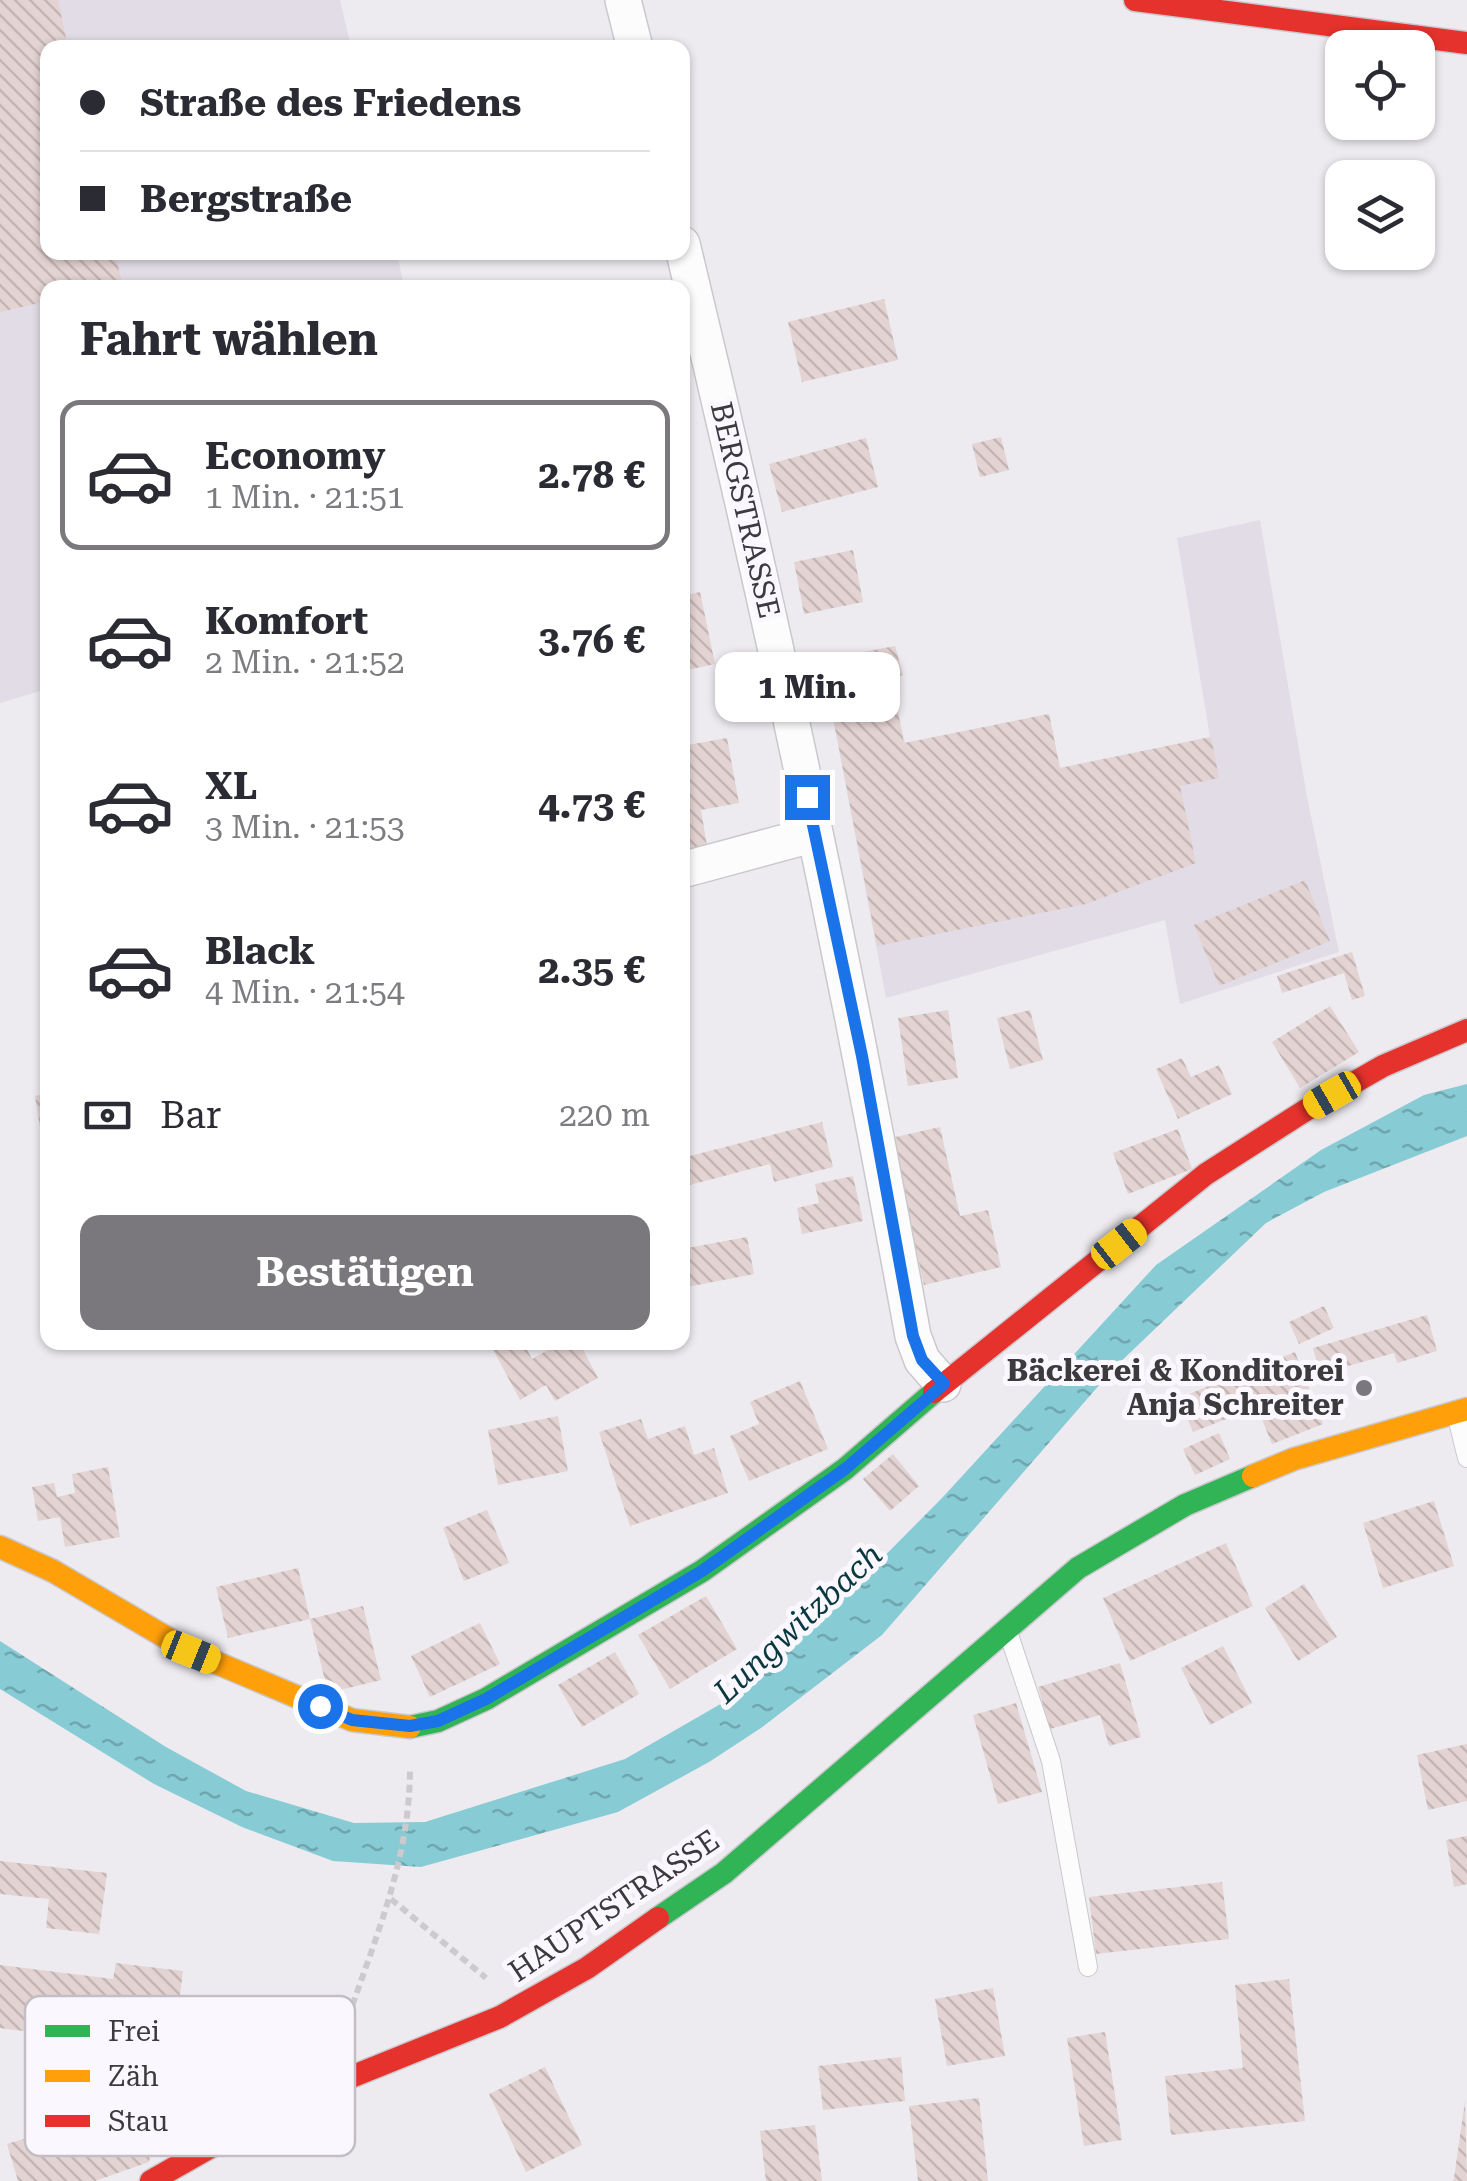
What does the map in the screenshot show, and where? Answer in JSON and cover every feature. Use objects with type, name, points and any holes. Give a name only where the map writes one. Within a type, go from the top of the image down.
[{"type":"street","points":[[623,0],[633,40]]},
{"type":"street","points":[[1135,0],[1467,42]]},
{"type":"street","name":"BERGSTRASSE","points":[[686,260],[744,496],[862,1056],[913,1336],[922,1360],[944,1384]]},
{"type":"street","points":[[690,868],[815,834]]},
{"type":"street","points":[[0,1547],[53,1571],[191,1652],[352,1720],[410,1726],[438,1721],[486,1699],[702,1571],[845,1469],[944,1384],[1206,1174],[1383,1066],[1467,1030]]},
{"type":"street","name":"HAUPTSTRASSE","points":[[355,2075],[500,2017],[587,1968],[724,1873],[1078,1568],[1185,1505],[1294,1459],[1461,1410]]},
{"type":"street","name":"HAUPTSTRASSE","points":[[155,2180],[196,2156]]},
{"type":"lane","name":"HAUPTSTRASSE","points":[[1461,1410],[1467,1458]]},
{"type":"lane","points":[[1006,1627],[1051,1761],[1088,1967]]},
{"type":"path","points":[[355,2000],[397,1881],[410,1792]]},
{"type":"path","points":[[390,1899],[519,2006]]},
{"type":"shaded area","points":[[0,0],[340,0],[349,40],[40,40],[40,260],[398,260],[403,280],[40,280],[40,691],[0,703]]},
{"type":"shaded area","points":[[1260,520],[1307,797],[1339,952],[1180,1004],[1165,920],[886,998],[822,660],[895,646],[903,675],[891,679],[905,743],[1049,714],[1060,768],[1210,737],[1177,538]]},
{"type":"water","points":[[1467,1084],[1467,1136],[1324,1192],[1266,1223],[1114,1368],[882,1635],[761,1728],[618,1812],[421,1867],[333,1861],[242,1827],[154,1784],[0,1689],[0,1641],[166,1747],[246,1791],[354,1823],[425,1822],[625,1759],[724,1702],[820,1621],[942,1498],[1156,1265],[1321,1150],[1424,1095]]},
{"type":"building","points":[[0,0],[58,0],[66,40],[40,40],[40,260],[117,260],[121,280],[40,280],[40,303],[0,312]]},
{"type":"building","points":[[884,299],[898,360],[802,382],[788,322]]},
{"type":"building","points":[[1001,437],[1009,470],[980,477],[972,444]]},
{"type":"building","points":[[866,438],[878,487],[782,512],[769,464]]},
{"type":"building","points":[[853,550],[863,602],[804,614],[794,562]]},
{"type":"building","points":[[700,592],[715,664],[690,669],[690,594]]},
{"type":"building","points":[[895,646],[903,675],[891,678],[904,743],[1049,714],[1060,768],[1211,737],[1219,778],[1180,786],[1196,863],[1086,904],[877,946],[822,660]]},
{"type":"building","points":[[727,738],[739,803],[701,810],[707,846],[690,849],[690,745]]},
{"type":"building","points":[[1305,880],[1330,941],[1219,986],[1194,925]]},
{"type":"building","points":[[1352,952],[1365,996],[1352,1000],[1344,973],[1282,993],[1277,976]]},
{"type":"building","points":[[1330,1006],[1359,1052],[1300,1088],[1272,1042]]},
{"type":"building","points":[[948,1010],[958,1078],[908,1086],[898,1018]]},
{"type":"building","points":[[1030,1010],[1043,1060],[1010,1069],[997,1018]]},
{"type":"building","points":[[1182,1058],[1191,1077],[1219,1065],[1232,1094],[1178,1119],[1156,1069]]},
{"type":"building","points":[[40,1095],[40,1127],[35,1096]]},
{"type":"building","points":[[822,1122],[833,1167],[774,1182],[770,1164],[690,1185],[690,1156]]},
{"type":"building","points":[[940,1127],[960,1216],[988,1210],[1001,1267],[924,1285],[891,1138]]},
{"type":"building","points":[[1178,1129],[1192,1169],[1128,1194],[1113,1153]]},
{"type":"building","points":[[853,1176],[863,1221],[802,1234],[797,1208],[819,1203],[815,1184]]},
{"type":"building","points":[[747,1237],[754,1274],[690,1286],[690,1248]]},
{"type":"building","points":[[1324,1306],[1334,1328],[1299,1344],[1289,1322]]},
{"type":"building","points":[[1427,1315],[1437,1351],[1397,1363],[1394,1353],[1320,1374],[1313,1348]]},
{"type":"building","points":[[493,1350],[527,1350],[532,1359],[548,1350],[583,1350],[598,1378],[555,1401],[546,1385],[520,1400]]},
{"type":"building","points":[[1295,1352],[1323,1424],[1272,1444],[1257,1407],[1193,1432],[1179,1398]]},
{"type":"building","points":[[800,1381],[828,1449],[749,1481],[730,1436],[759,1424],[750,1402]]},
{"type":"building","points":[[558,1416],[568,1471],[498,1485],[488,1430]]},
{"type":"building","points":[[641,1419],[648,1439],[685,1426],[694,1455],[714,1448],[728,1493],[630,1526],[599,1432]]},
{"type":"building","points":[[1219,1433],[1230,1459],[1195,1475],[1183,1449]]},
{"type":"building","points":[[893,1454],[919,1486],[890,1511],[863,1479]]},
{"type":"building","points":[[108,1467],[120,1537],[65,1547],[60,1517],[38,1521],[32,1487],[54,1483],[57,1497],[75,1493],[72,1474]]},
{"type":"building","points":[[1434,1501],[1454,1566],[1383,1588],[1363,1523]]},
{"type":"building","points":[[487,1510],[509,1563],[464,1581],[443,1528]]},
{"type":"building","points":[[1226,1543],[1253,1606],[1130,1661],[1103,1598]]},
{"type":"building","points":[[298,1568],[310,1619],[228,1638],[216,1587]]},
{"type":"building","points":[[1304,1584],[1337,1637],[1298,1661],[1265,1608]]},
{"type":"building","points":[[706,1596],[737,1649],[670,1689],[638,1635]]},
{"type":"building","points":[[363,1606],[381,1680],[328,1693],[310,1619]]},
{"type":"building","points":[[480,1623],[500,1664],[430,1697],[411,1656]]},
{"type":"building","points":[[1223,1646],[1252,1703],[1210,1725],[1181,1668]]},
{"type":"building","points":[[615,1652],[639,1694],[582,1727],[558,1685]]},
{"type":"building","points":[[1120,1663],[1141,1737],[1109,1746],[1100,1715],[1050,1729],[1038,1687]]},
{"type":"building","points":[[1016,1703],[1042,1792],[998,1804],[973,1715]]},
{"type":"building","points":[[1467,1744],[1467,1801],[1428,1810],[1417,1755]]},
{"type":"building","points":[[1467,1836],[1467,1884],[1454,1887],[1446,1840]]},
{"type":"building","points":[[0,1861],[107,1873],[99,1934],[46,1928],[49,1899],[0,1894]]},
{"type":"building","points":[[1222,1882],[1229,1939],[1096,1954],[1089,1897]]},
{"type":"building","points":[[116,1963],[183,1971],[180,1996],[25,1996],[25,2031],[0,2028],[0,1965],[113,1979]]},
{"type":"building","points":[[1289,1979],[1305,2121],[1171,2135],[1165,2076],[1243,2068],[1235,1985]]},
{"type":"building","points":[[993,1988],[1005,2056],[947,2066],[935,1999]]},
{"type":"building","points":[[1105,2032],[1122,2140],[1084,2146],[1067,2038]]},
{"type":"building","points":[[901,2057],[905,2101],[823,2110],[818,2066]]},
{"type":"building","points":[[545,2067],[582,2145],[526,2172],[489,2094]]},
{"type":"building","points":[[979,2098],[988,2181],[918,2181],[909,2106]]},
{"type":"building","points":[[1465,2101],[1467,2181],[1453,2181],[1454,2178]]},
{"type":"building","points":[[815,2125],[822,2181],[766,2181],[760,2131]]},
{"type":"building","points":[[25,2138],[25,2156],[150,2156],[149,2162],[95,2181],[18,2181],[7,2144]]},
{"type":"traffic: fast","points":[[410,1727],[438,1721],[486,1699],[702,1571],[845,1469],[934,1392]]},
{"type":"traffic: fast","points":[[658,1918],[724,1873],[1078,1568],[1185,1505],[1253,1476]]},
{"type":"traffic: slow","points":[[1253,1476],[1294,1459],[1467,1409]]},
{"type":"traffic: slow","points":[[0,1547],[53,1571],[191,1652],[352,1720],[410,1727]]},
{"type":"traffic: jam","points":[[1135,0],[1467,43]]},
{"type":"traffic: jam","points":[[934,1392],[1206,1174],[1383,1066],[1467,1030]]},
{"type":"traffic: jam","points":[[355,2075],[500,2017],[587,1968],[658,1918]]},
{"type":"traffic: jam","points":[[151,2181],[195,2156]]},
{"type":"place","name":"Bäckerei & Konditorei Anja Schreiter","points":[[1364,1388]]},
{"type":"route","points":[[320,1706],[352,1720],[410,1726],[438,1721],[486,1699],[702,1571],[845,1469],[944,1384],[922,1360],[913,1336],[862,1056],[807,797]]},
{"type":"water label","name":"Lungwitzbach","points":[[798,1623]]}]
